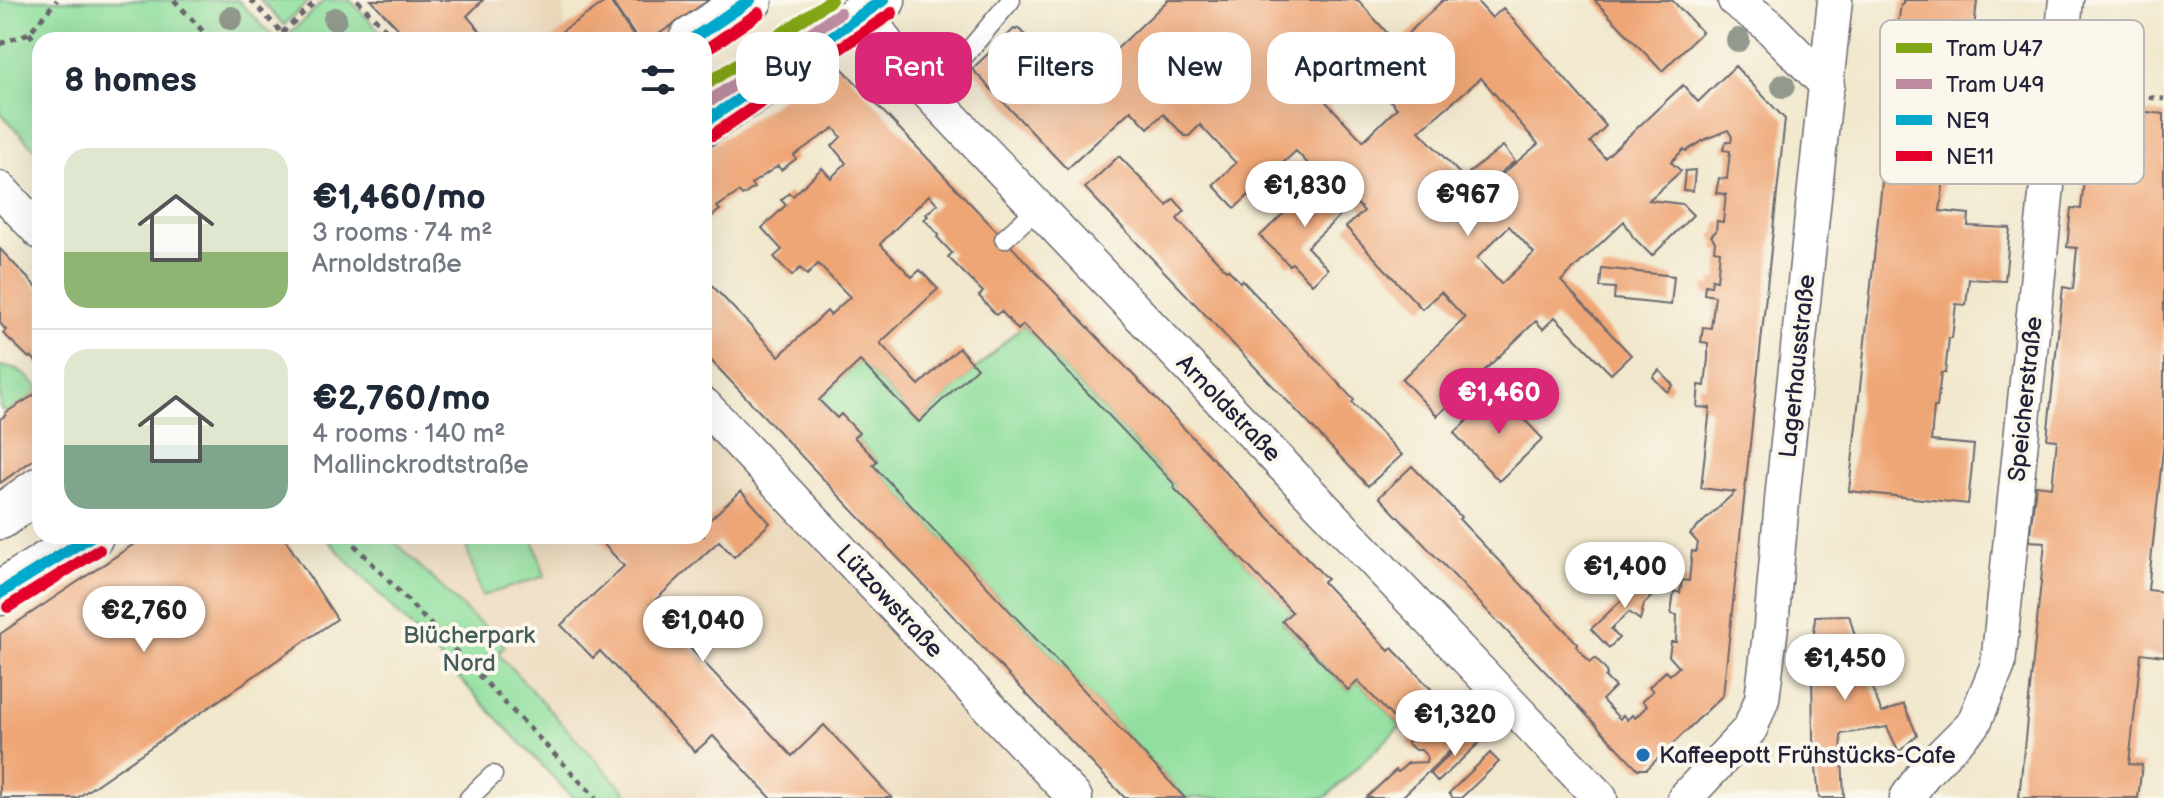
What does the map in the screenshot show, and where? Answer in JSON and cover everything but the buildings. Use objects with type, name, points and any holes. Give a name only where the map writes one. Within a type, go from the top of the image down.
[{"type":"main road","points":[[703,32],[750,0]]},
{"type":"main road","points":[[712,117],[875,6]]},
{"type":"main road","points":[[0,517],[32,495]]},
{"type":"main road","points":[[0,593],[78,544]]},
{"type":"street","name":"Lagerhausstraße","points":[[1685,798],[1750,729],[1762,699],[1835,0]]},
{"type":"street","name":"Speicherstraße","points":[[2064,20],[2066,0]]},
{"type":"street","points":[[1747,2],[1827,85]]},
{"type":"street","name":"Arnoldstraße","points":[[875,6],[886,32]]},
{"type":"street","name":"Arnoldstraße","points":[[939,104],[1600,798]]},
{"type":"street","name":"Speicherstraße","points":[[1885,798],[1915,785],[1974,723],[1998,665],[2048,184]]},
{"type":"street","points":[[0,189],[32,223]]},
{"type":"street","name":"Lützowstraße","points":[[712,413],[1075,798]]},
{"type":"lane","points":[[972,47],[1011,0]]},
{"type":"lane","points":[[1004,239],[1039,207]]},
{"type":"lane","points":[[469,798],[493,775]]},
{"type":"path","points":[[0,44],[29,33],[57,0]]},
{"type":"path","points":[[174,0],[204,32]]},
{"type":"path","points":[[251,0],[281,32]]},
{"type":"path","points":[[283,32],[317,0]]},
{"type":"path","points":[[357,0],[388,32]]},
{"type":"path","points":[[29,33],[32,37]]},
{"type":"path","points":[[2144,97],[2164,99]]},
{"type":"path","points":[[354,544],[596,798]]},
{"type":"shaded area","points":[[390,0],[564,0],[565,30],[480,32],[466,17],[449,32],[401,32],[380,10]]},
{"type":"shaded area","points":[[712,438],[1053,798],[631,798],[497,653],[505,645],[397,544],[712,544]]},
{"type":"green space","points":[[0,0],[238,0],[268,32],[32,32],[32,146],[0,112]]},
{"type":"green space","points":[[260,0],[310,0],[284,25]]},
{"type":"green space","points":[[325,0],[350,0],[380,32],[291,32]]},
{"type":"green space","points":[[1023,325],[1292,612],[1282,622],[1348,690],[1358,681],[1401,726],[1325,798],[1185,798],[873,465],[877,461],[819,400],[860,361],[919,422]]},
{"type":"green space","points":[[0,366],[18,369],[32,381],[32,396],[5,413],[0,407]]},
{"type":"green space","name":"Blücherpark Nord","points":[[332,544],[397,544],[505,646],[498,654],[631,798],[573,798]]},
{"type":"green space","points":[[466,544],[535,544],[545,576],[482,596]]},
{"type":"tram line","name":"U47","points":[[712,81],[831,0]]},
{"type":"tram line","name":"U49","points":[[713,99],[840,13]]},
{"type":"transit line","name":"NE9","points":[[703,32],[750,0]]},
{"type":"transit line","name":"NE9","points":[[712,117],[883,0]]},
{"type":"transit line","name":"NE11","points":[[712,45],[759,13]]},
{"type":"transit line","name":"NE11","points":[[713,135],[892,13]]},
{"type":"transit line","name":"NE9","points":[[0,593],[78,544]]},
{"type":"transit line","name":"NE11","points":[[8,607],[99,550]]},
{"type":"place","name":"Kaffeepott Frühstücks-Cafe","points":[[1643,755]]}]
